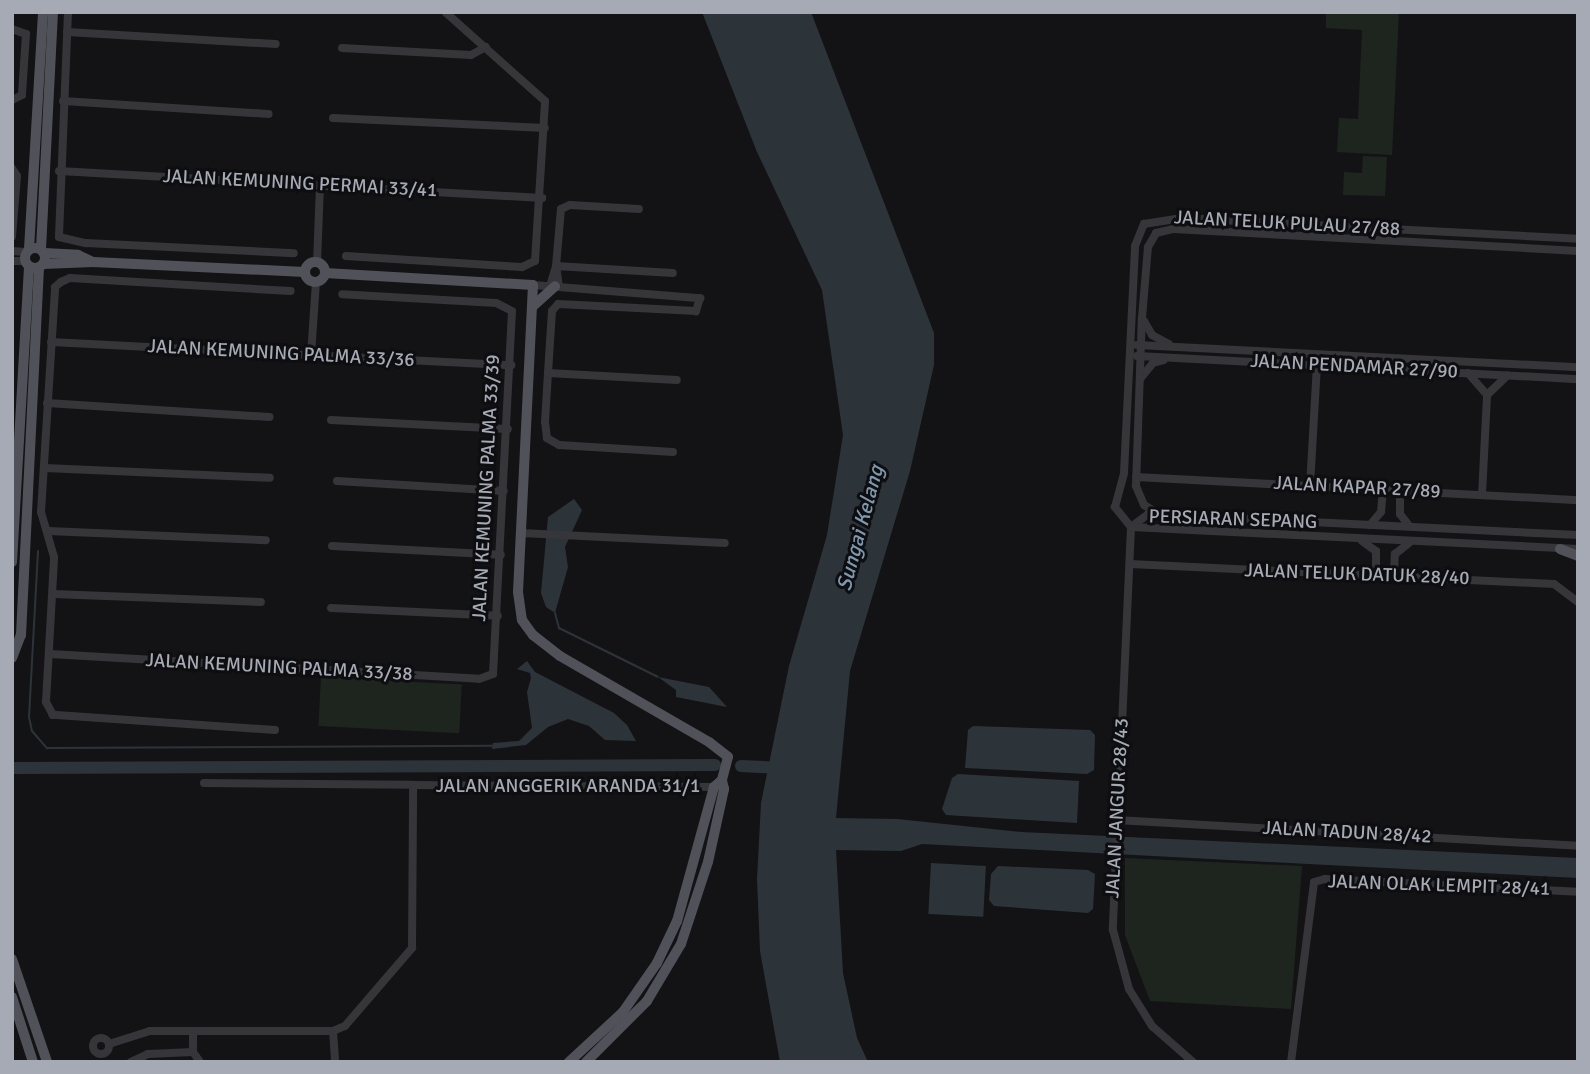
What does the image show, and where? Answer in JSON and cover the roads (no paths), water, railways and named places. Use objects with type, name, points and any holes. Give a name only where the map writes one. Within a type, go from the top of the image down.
[{"type":"main road","points":[[12,658],[21,635],[43,12]]},
{"type":"main road","points":[[12,562],[53,12]]},
{"type":"main road","points":[[35,258],[78,255],[93,262],[305,272],[320,278],[533,285]]},
{"type":"main road","points":[[305,272],[309,265],[317,263],[320,278]]},
{"type":"main road","name":"JALAN KEMUNING PALMA 33/39","points":[[533,285],[519,610],[533,635],[728,757],[720,785]]},
{"type":"main road","points":[[532,307],[555,286]]},
{"type":"main road","points":[[1560,549],[1578,556]]},
{"type":"main road","points":[[597,1062],[616,1035],[660,984],[681,944],[708,862],[720,785]]},
{"type":"main road","points":[[577,1061],[623,1012],[657,963],[689,883],[720,785]]},
{"type":"main road","points":[[12,960],[47,1062]]},
{"type":"main road","points":[[12,997],[33,1062]]},
{"type":"main road","points":[[577,1061],[616,1035]]},
{"type":"street","points":[[68,12],[56,226],[59,237],[86,243],[294,253]]},
{"type":"street","points":[[346,256],[523,267],[536,261],[545,128],[541,93],[445,12]]},
{"type":"street","points":[[12,29],[25,31],[16,99]]},
{"type":"street","points":[[67,32],[276,44]]},
{"type":"street","points":[[342,48],[471,55],[486,47]]},
{"type":"street","points":[[63,101],[269,114]]},
{"type":"street","points":[[333,118],[545,128]]},
{"type":"street","points":[[12,237],[14,169]]},
{"type":"street","name":"JALAN KEMUNING PERMAI 33/41","points":[[59,171],[542,198]]},
{"type":"street","points":[[317,263],[320,186]]},
{"type":"street","points":[[555,286],[561,209],[570,205],[639,209]]},
{"type":"street","name":"JALAN TELUK PULAU 27/88","points":[[1131,527],[1115,507],[1124,473],[1136,239],[1150,220],[1307,223],[1578,239]]},
{"type":"street","name":"JALAN TELUK PULAU 27/88","points":[[1159,514],[1139,499],[1136,477],[1142,318],[1148,247],[1163,230],[1578,251]]},
{"type":"street","points":[[12,251],[35,258]]},
{"type":"street","points":[[12,261],[35,258]]},
{"type":"street","points":[[556,266],[673,272]]},
{"type":"street","points":[[275,730],[53,715],[46,702],[54,557],[41,512],[55,287],[70,278],[292,291]]},
{"type":"street","points":[[311,355],[320,278]]},
{"type":"street","points":[[533,285],[683,294],[700,298],[698,311],[558,304],[552,311],[547,438],[559,445],[673,452]]},
{"type":"street","points":[[682,310],[683,294]]},
{"type":"street","name":"JALAN KEMUNING PALMA 33/39","points":[[342,295],[496,303],[507,305],[513,318],[495,660]]},
{"type":"street","points":[[1142,318],[1152,335],[1180,347]]},
{"type":"street","name":"JALAN KEMUNING PALMA 33/36","points":[[51,342],[511,365]]},
{"type":"street","name":"JALAN PENDAMAR 27/90","points":[[1130,345],[1578,367]]},
{"type":"street","name":"JALAN PENDAMAR 27/90","points":[[1130,355],[1578,379]]},
{"type":"street","points":[[1140,380],[1153,363],[1181,358]]},
{"type":"street","points":[[1310,486],[1317,365]]},
{"type":"street","points":[[1468,373],[1488,396]]},
{"type":"street","points":[[550,374],[677,380]]},
{"type":"street","points":[[1482,495],[1488,396],[1497,382],[1510,375]]},
{"type":"street","points":[[47,403],[270,417]]},
{"type":"street","points":[[331,420],[508,429]]},
{"type":"street","points":[[45,468],[270,478]]},
{"type":"street","name":"JALAN KAPAR 27/89","points":[[1136,477],[1578,500]]},
{"type":"street","points":[[337,481],[504,491]]},
{"type":"street","points":[[1370,525],[1381,512],[1383,490]]},
{"type":"street","points":[[1400,490],[1400,514],[1410,527]]},
{"type":"street","name":"PERSIARAN SEPANG","points":[[1131,527],[1143,515],[1159,514],[1578,535]]},
{"type":"street","points":[[1228,517],[1228,532]]},
{"type":"street","name":"PERSIARAN SEPANG","points":[[1131,527],[1578,549]]},
{"type":"street","name":"JALAN JANGUR 28/43","points":[[1131,527],[1113,930],[1122,974],[1152,1026],[1193,1062]]},
{"type":"street","points":[[48,531],[265,540]]},
{"type":"street","points":[[521,533],[725,543]]},
{"type":"street","points":[[1357,539],[1376,551],[1376,576]]},
{"type":"street","points":[[1394,577],[1395,554],[1412,542]]},
{"type":"street","points":[[332,546],[501,555]]},
{"type":"street","name":"JALAN TELUK DATUK 28/40","points":[[1130,564],[1554,584],[1578,602]]},
{"type":"street","points":[[53,594],[261,603]]},
{"type":"street","points":[[331,608],[498,616]]},
{"type":"street","name":"JALAN KEMUNING PALMA 33/38","points":[[50,654],[480,679],[493,674],[495,660]]},
{"type":"street","points":[[204,783],[413,785]]},
{"type":"street","name":"JALAN ANGGERIK ARANDA 31/1","points":[[333,1031],[356,1015],[412,948],[413,785],[720,785]]},
{"type":"street","name":"JALAN TADUN 28/42","points":[[1116,825],[1578,846]]},
{"type":"street","name":"JALAN OLAK LEMPIT 28/41","points":[[1291,1062],[1314,882],[1325,879],[1578,892]]},
{"type":"street","points":[[109,1044],[150,1031],[333,1031],[335,1062]]},
{"type":"street","points":[[193,1031],[193,1052],[200,1062]]},
{"type":"street","points":[[104,1038],[109,1044],[107,1052],[101,1058],[93,1049],[96,1039],[104,1038]]},
{"type":"street","points":[[131,1062],[148,1054],[193,1052]]},
{"type":"water","name":"Sungai Kelang","points":[[702,12],[811,12],[934,333],[934,365],[910,471],[850,671],[836,818],[897,819],[1021,832],[1578,858],[1578,878],[922,844],[901,851],[836,850],[843,973],[857,1038],[868,1062],[780,1062],[760,951],[757,879],[761,803],[789,666],[827,535],[843,435],[822,290],[757,152]]},
{"type":"water","points":[[574,499],[582,510],[565,547],[568,567],[555,613],[546,607],[541,593],[548,517]]},
{"type":"water","points":[[527,661],[535,672],[614,713],[627,725],[636,741],[605,740],[589,726],[568,719],[548,727],[526,745],[492,749],[493,743],[519,741],[532,728],[527,692],[530,673],[517,669]]},
{"type":"water","points":[[658,677],[709,687],[727,707],[676,697],[676,690]]},
{"type":"water","points":[[973,726],[1090,730],[1095,735],[1094,770],[1087,774],[965,768],[968,730]]},
{"type":"water","points":[[958,774],[1079,781],[1077,823],[946,815],[942,809],[952,778]]},
{"type":"water","points":[[931,863],[986,866],[983,917],[928,914]]},
{"type":"water","points":[[998,866],[1088,870],[1095,874],[1093,909],[1088,913],[994,906],[989,900],[991,874]]},
{"type":"waterway","points":[[38,551],[29,717],[32,731],[47,748],[493,746]]},
{"type":"waterway","points":[[555,613],[559,628],[658,677]]},
{"type":"waterway","points":[[12,768],[715,765]]},
{"type":"waterway","points":[[741,766],[782,768]]}]
